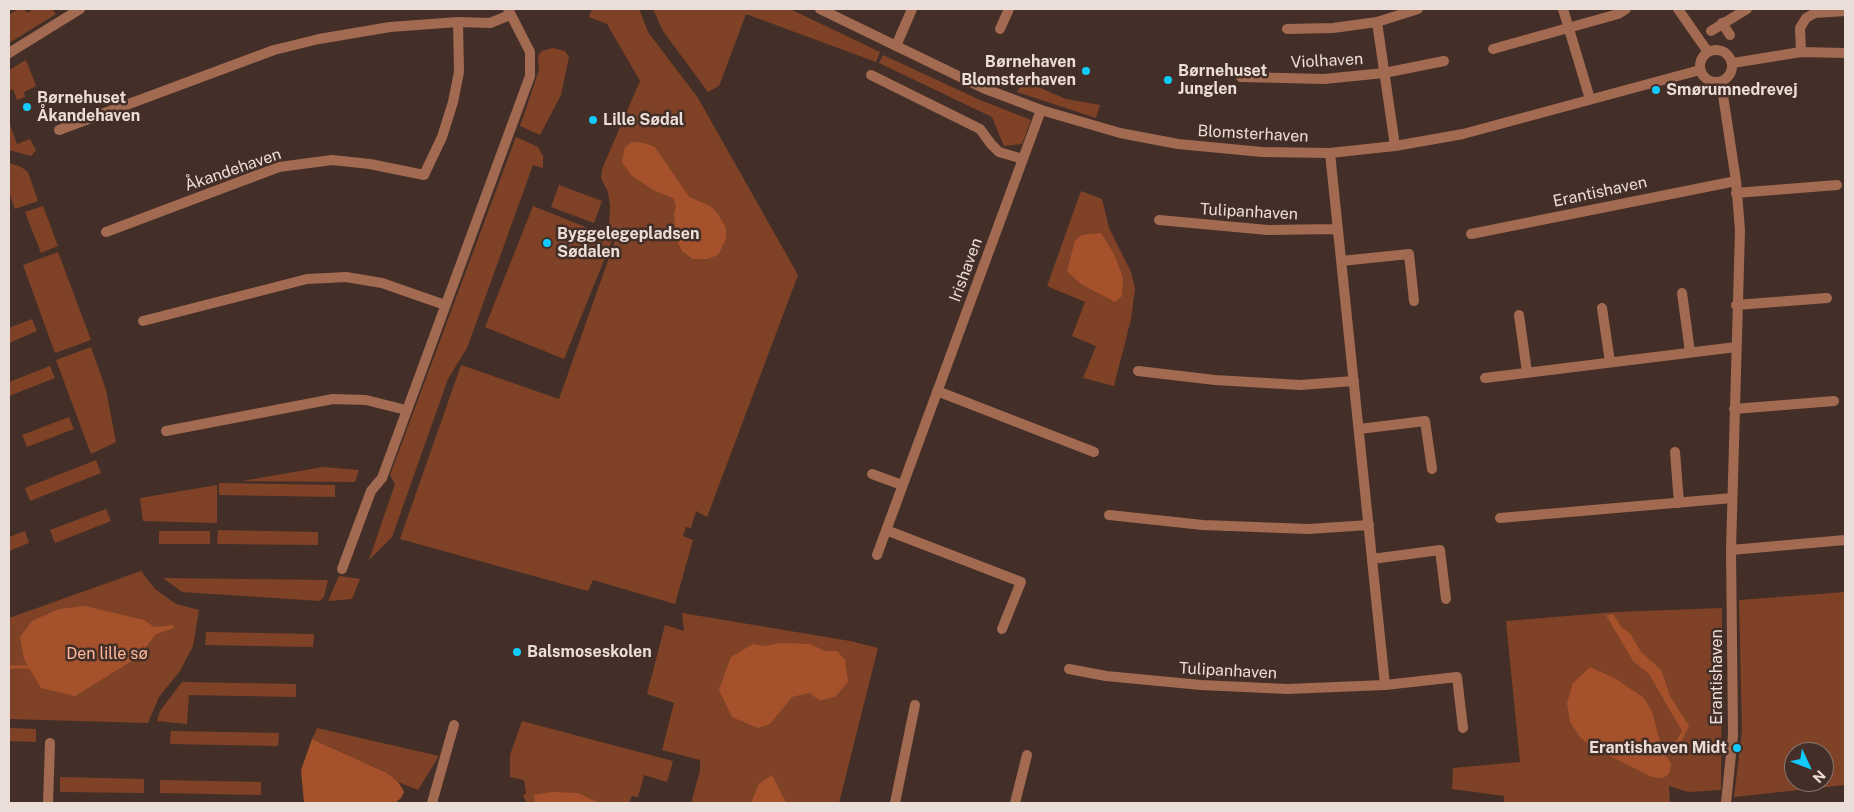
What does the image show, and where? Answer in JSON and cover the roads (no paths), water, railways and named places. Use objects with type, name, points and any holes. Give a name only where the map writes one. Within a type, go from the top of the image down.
[{"type":"street","points":[[9,53],[65,12],[80,9]]},
{"type":"street","name":"Blomsterhaven","points":[[820,9],[983,88],[1041,110],[1120,133],[1178,144],[1262,152],[1330,153],[1395,146],[1463,134],[1700,70]]},
{"type":"street","points":[[896,46],[912,9]]},
{"type":"street","points":[[1000,29],[1009,9]]},
{"type":"street","name":"Violhaven","points":[[1287,29],[1333,28],[1377,22],[1418,9]]},
{"type":"street","points":[[1564,9],[1590,99]]},
{"type":"street","points":[[1493,49],[1618,14],[1626,9]]},
{"type":"street","points":[[1678,9],[1708,52]]},
{"type":"street","points":[[1711,31],[1747,9]]},
{"type":"street","points":[[1801,52],[1800,28],[1806,18],[1815,13],[1845,11]]},
{"type":"street","points":[[58,130],[274,50],[390,26],[458,22],[490,23],[509,12],[530,52],[530,76],[382,478],[371,491],[342,569]]},
{"type":"street","name":"Åkandehaven","points":[[106,232],[279,168],[332,160],[370,164],[424,175],[442,136],[453,102],[459,72],[458,22]]},
{"type":"street","name":"Violhaven","points":[[1377,22],[1395,146]]},
{"type":"street","points":[[1722,23],[1730,35]]},
{"type":"street","points":[[1723,51],[1733,63],[1731,73],[1720,82],[1706,79],[1700,70],[1701,60],[1708,52],[1723,51]]},
{"type":"street","points":[[1733,63],[1801,52],[1845,53]]},
{"type":"street","name":"Violhaven","points":[[1241,77],[1324,79],[1384,73],[1444,61]]},
{"type":"street","points":[[871,75],[980,128],[999,152],[1023,160]]},
{"type":"street","name":"Erantishaven","points":[[1720,82],[1736,181],[1740,230],[1736,305],[1731,550],[1733,735],[1726,803]]},
{"type":"street","name":"Irishaven","points":[[876,554],[1041,110]]},
{"type":"street","points":[[1330,153],[1385,685]]},
{"type":"street","name":"Erantishaven","points":[[1471,234],[1736,181]]},
{"type":"street","points":[[1736,193],[1837,185]]},
{"type":"street","name":"Tulipanhaven","points":[[1159,220],[1268,230],[1338,229]]},
{"type":"street","points":[[1341,261],[1409,254],[1414,301]]},
{"type":"street","points":[[143,321],[307,279],[346,277],[382,282],[445,305]]},
{"type":"street","points":[[1682,293],[1690,352]]},
{"type":"street","points":[[1736,305],[1827,298]]},
{"type":"street","points":[[1602,308],[1610,362]]},
{"type":"street","points":[[1519,315],[1527,372]]},
{"type":"street","points":[[1486,378],[1736,346]]},
{"type":"street","points":[[1138,371],[1215,380],[1300,385],[1354,381]]},
{"type":"street","points":[[937,391],[1094,452]]},
{"type":"street","points":[[166,431],[333,399],[366,400],[406,410]]},
{"type":"street","points":[[1734,409],[1834,401]]},
{"type":"street","points":[[1359,429],[1425,421],[1432,469]]},
{"type":"street","points":[[1674,452],[1680,502]]},
{"type":"street","points":[[872,474],[902,485]]},
{"type":"street","points":[[1500,518],[1732,498]]},
{"type":"street","points":[[1110,515],[1203,525],[1308,529],[1369,525]]},
{"type":"street","points":[[886,530],[1021,582],[1002,629]]},
{"type":"street","points":[[1731,550],[1845,540]]},
{"type":"street","points":[[1372,559],[1440,550],[1446,599]]},
{"type":"street","name":"Tulipanhaven","points":[[1069,669],[1106,676],[1210,686],[1287,689],[1385,685],[1457,677],[1463,728]]},
{"type":"street","points":[[894,803],[915,705]]},
{"type":"street","points":[[432,803],[454,725]]},
{"type":"street","points":[[48,803],[50,743]]},
{"type":"street","points":[[1015,803],[1027,755]]},
{"type":"waterway","points":[[9,667],[28,667]]},
{"type":"place","name":"Børnehaven Blomsterhaven","points":[[1086,71]]},
{"type":"place","name":"Børnehuset Junglen","points":[[1168,80]]},
{"type":"place","name":"Smørumnedrevej","points":[[1656,90]]},
{"type":"place","name":"Børnehuset Åkandehaven","points":[[27,107]]},
{"type":"place","name":"Lille Sødal","points":[[593,120]]},
{"type":"place","name":"Byggelegepladsen Sødalen","points":[[547,243]]},
{"type":"place","name":"Balsmoseskolen","points":[[517,652]]},
{"type":"place","name":"Erantishaven Midt","points":[[1737,748]]},
{"type":"park label","name":"Den lille sø","points":[[107,654]]}]
